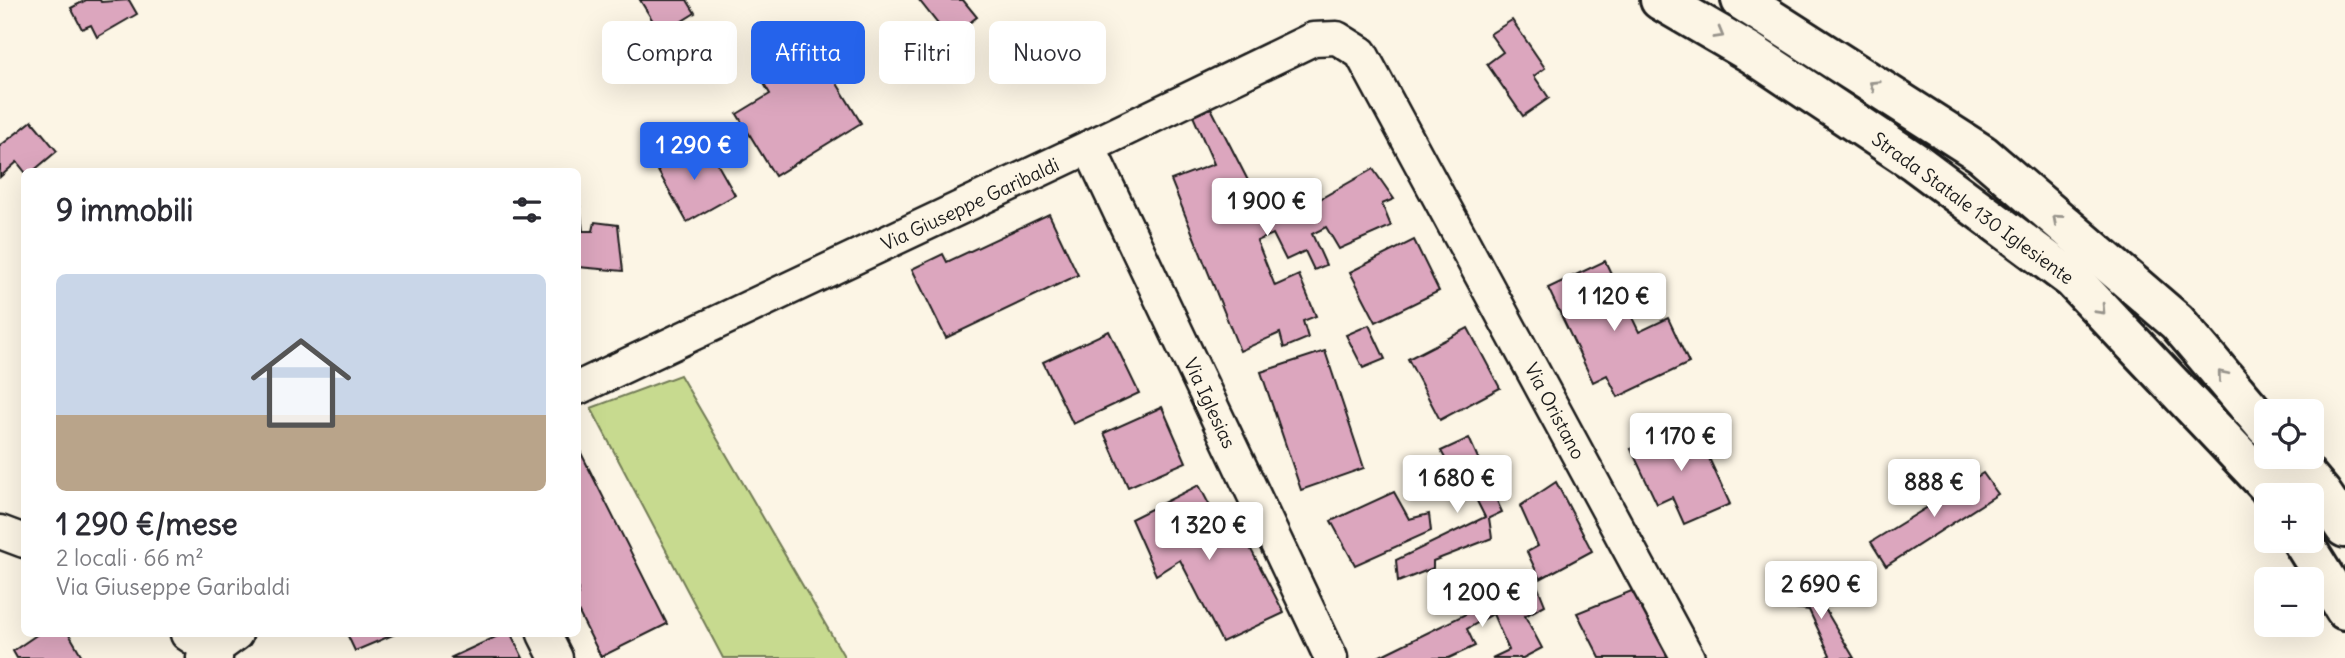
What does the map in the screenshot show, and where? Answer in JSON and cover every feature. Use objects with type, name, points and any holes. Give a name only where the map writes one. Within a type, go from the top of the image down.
[{"type":"main road","name":"Strada Statale 130 Iglesiente","points":[[1660,0],[1751,53],[1915,162],[2072,279],[2265,483]]},
{"type":"main road","name":"Strada Statale 130 Iglesiente","points":[[1741,0],[1982,155],[2178,322],[2254,413]]},
{"type":"main road","points":[[2301,469],[2345,528]]},
{"type":"main road","points":[[2309,553],[2345,610]]},
{"type":"street","name":"Via Giuseppe Garibaldi","points":[[581,387],[1089,148],[1313,39],[1337,38],[1361,53]]},
{"type":"street","name":"Via Oristano","points":[[1361,53],[1688,658]]},
{"type":"street","name":"Via Iglesias","points":[[1089,148],[1331,658]]},
{"type":"street","points":[[0,532],[21,540]]},
{"type":"street","points":[[193,637],[217,650]]},
{"type":"street","points":[[546,637],[556,658]]},
{"type":"green space","points":[[680,375],[845,658],[723,658],[591,408]]},
{"type":"building","points":[[86,0],[129,0],[137,14],[97,37],[91,25],[82,29],[71,8]]},
{"type":"building","points":[[640,0],[687,0],[695,13],[682,21],[653,21]]},
{"type":"building","points":[[919,0],[963,0],[977,17],[972,21],[936,21]]},
{"type":"building","points":[[1512,20],[1545,68],[1534,76],[1549,98],[1523,116],[1487,64],[1503,52],[1490,34]]},
{"type":"building","points":[[764,84],[837,84],[861,123],[775,176],[737,114],[770,94]]},
{"type":"building","points":[[1211,108],[1261,206],[1278,196],[1288,217],[1373,169],[1394,199],[1382,204],[1391,226],[1339,249],[1326,227],[1312,234],[1326,265],[1314,270],[1305,251],[1286,260],[1273,234],[1257,241],[1275,286],[1299,275],[1316,316],[1303,321],[1308,338],[1284,348],[1280,333],[1240,351],[1171,180],[1214,164],[1193,116]]},
{"type":"building","points":[[32,121],[57,151],[37,168],[22,168],[17,162],[0,177],[0,146]]},
{"type":"building","points":[[683,148],[689,160],[709,149],[735,195],[687,222],[654,164]]},
{"type":"building","points":[[581,213],[583,231],[593,231],[595,222],[618,225],[623,271],[581,267]]},
{"type":"building","points":[[1049,214],[1078,275],[946,338],[912,269],[943,254],[947,262]]},
{"type":"building","points":[[1414,240],[1439,291],[1376,322],[1350,272]]},
{"type":"building","points":[[1605,261],[1639,332],[1668,318],[1689,363],[1618,397],[1607,375],[1593,382],[1548,288]]},
{"type":"building","points":[[1369,325],[1385,359],[1363,368],[1346,335]]},
{"type":"building","points":[[1468,328],[1500,388],[1440,420],[1408,359]]},
{"type":"building","points":[[1109,331],[1139,393],[1073,424],[1043,362]]},
{"type":"building","points":[[1325,351],[1364,468],[1301,490],[1261,372]]},
{"type":"building","points":[[1162,407],[1186,462],[1128,487],[1104,433]]},
{"type":"building","points":[[1692,421],[1730,504],[1684,524],[1672,497],[1657,504],[1631,449]]},
{"type":"building","points":[[1469,438],[1502,512],[1489,518],[1492,538],[1433,561],[1433,568],[1398,582],[1396,560],[1485,517],[1464,475],[1456,478],[1441,451]]},
{"type":"building","points":[[581,453],[667,624],[601,657],[581,617]]},
{"type":"building","points":[[1983,473],[1998,494],[1886,566],[1871,542]]},
{"type":"building","points":[[1556,482],[1592,551],[1540,579],[1527,552],[1538,546],[1520,506]]},
{"type":"building","points":[[1199,485],[1227,539],[1244,536],[1284,613],[1222,642],[1180,560],[1156,575],[1131,519]]},
{"type":"building","points":[[1394,492],[1409,519],[1429,514],[1431,531],[1355,565],[1331,521]]},
{"type":"building","points":[[1535,580],[1545,605],[1525,616],[1542,648],[1523,658],[1492,658],[1509,650],[1493,614],[1467,629],[1475,646],[1449,658],[1376,658]]},
{"type":"building","points":[[1809,582],[1854,658],[1825,658],[1830,655],[1809,610],[1795,608],[1789,593]]},
{"type":"building","points":[[1639,588],[1673,658],[1600,658],[1577,613]]},
{"type":"building","points":[[34,637],[71,637],[83,658],[17,658],[13,651]]},
{"type":"building","points":[[348,637],[388,637],[355,651]]},
{"type":"building","points":[[496,637],[512,637],[523,658],[450,658]]}]
